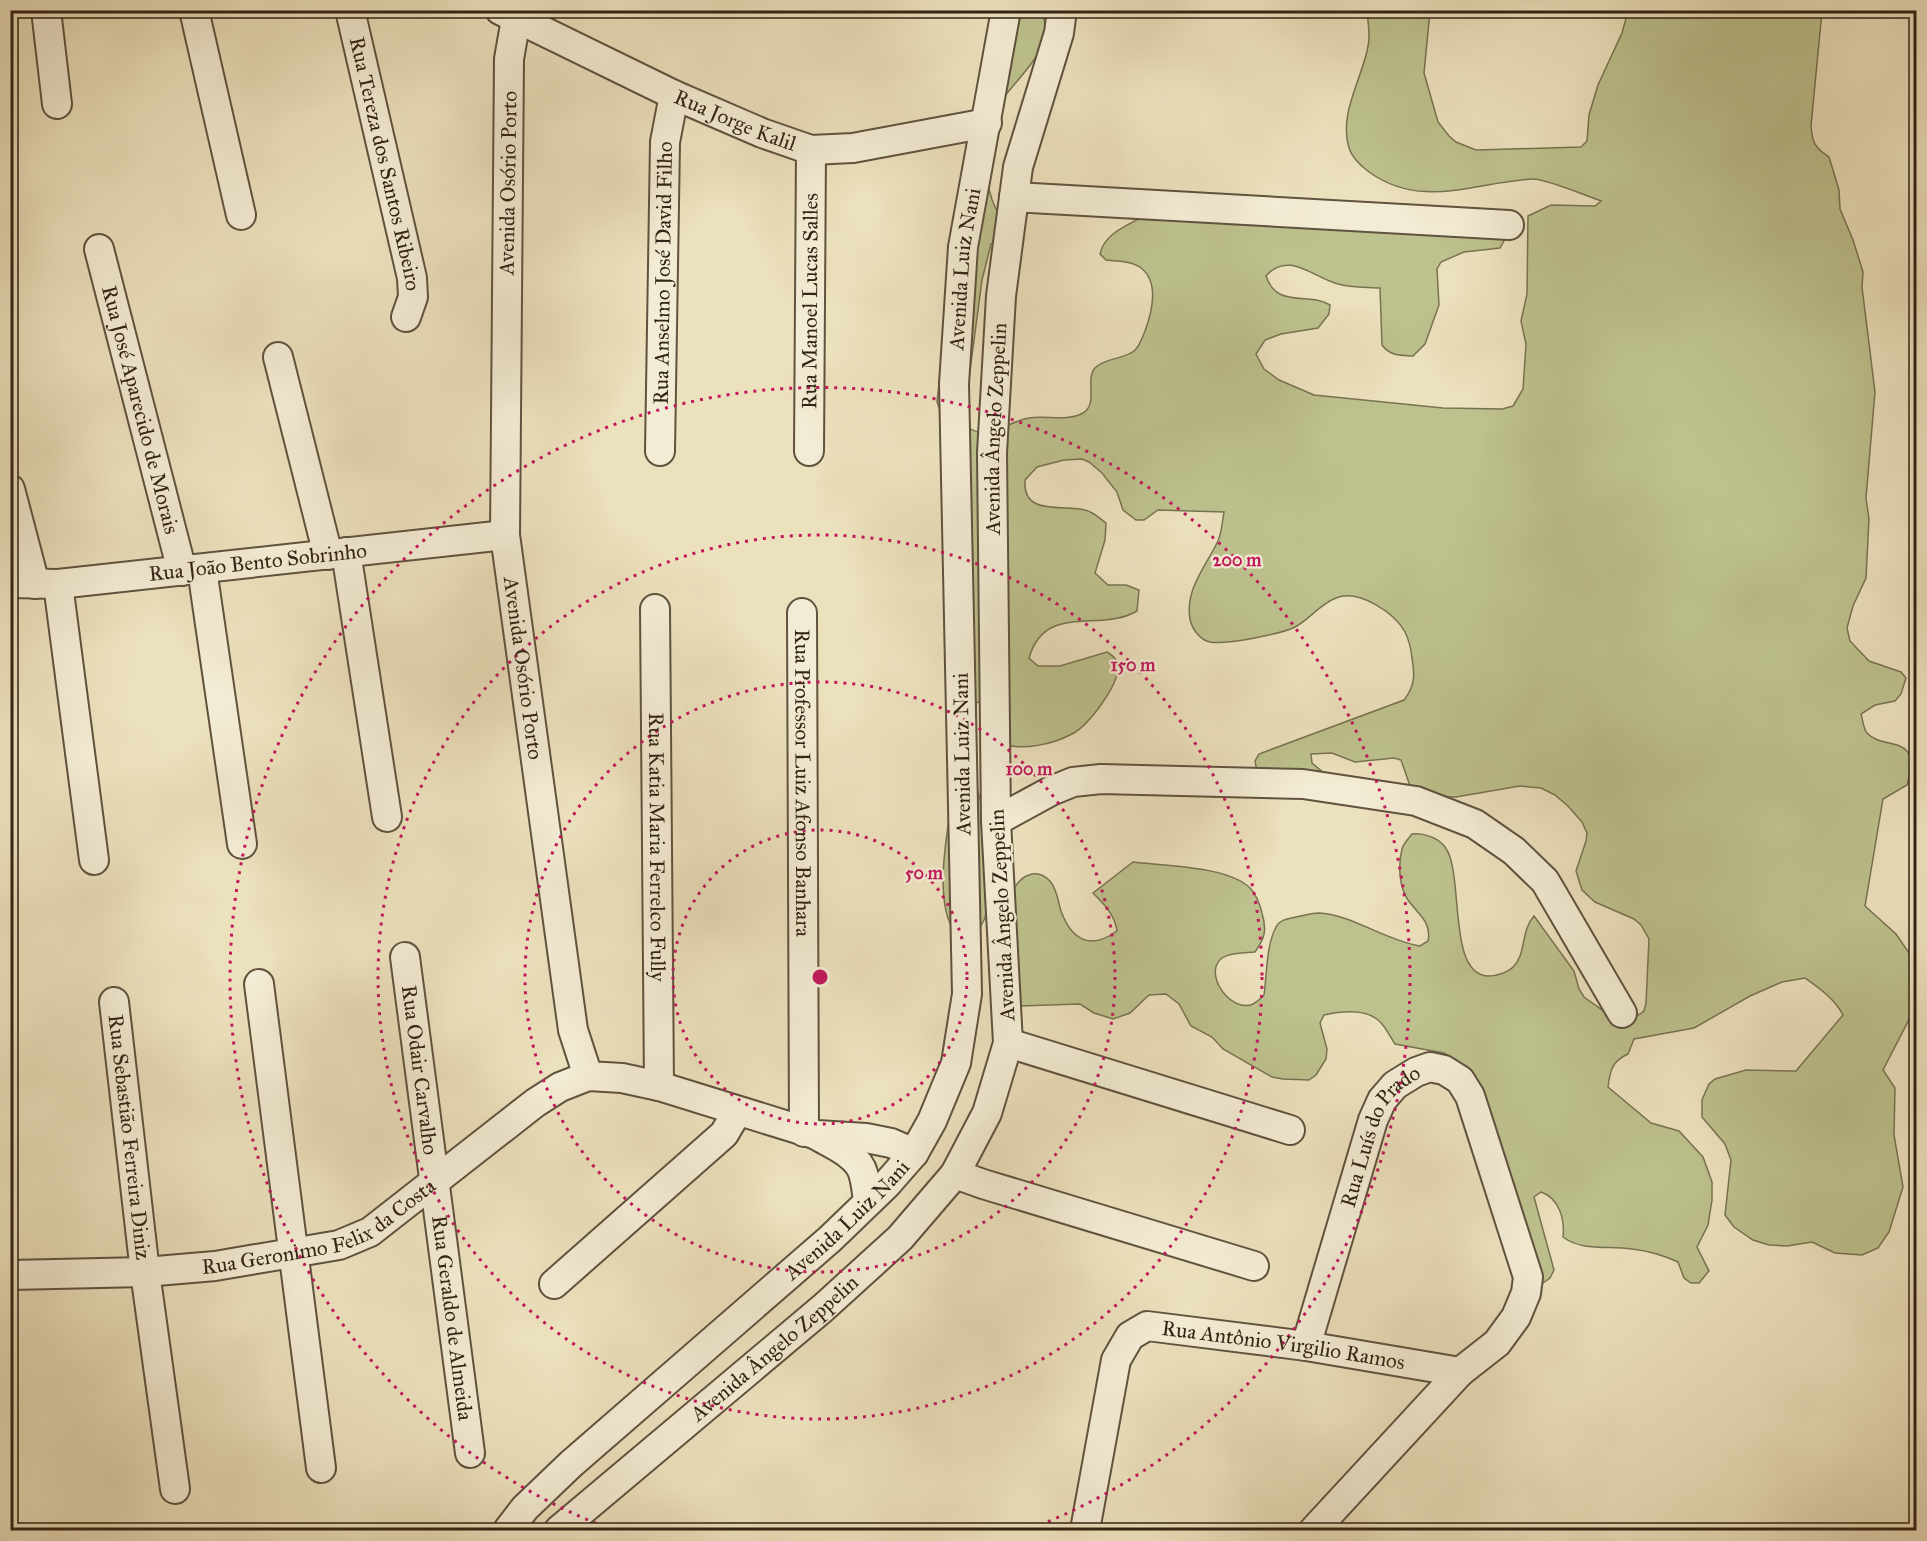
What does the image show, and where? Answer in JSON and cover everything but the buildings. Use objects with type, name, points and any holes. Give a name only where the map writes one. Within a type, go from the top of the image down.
[{"type":"street","points":[[46,10],[57,104]]},
{"type":"street","points":[[194,10],[241,215]]},
{"type":"street","name":"Rua Tereza dos Santos Ribeiro","points":[[350,10],[412,278],[413,297],[406,317]]},
{"type":"street","name":"Avenida Luiz Nani","points":[[508,1530],[525,1508],[571,1464],[821,1247],[868,1202],[914,1153],[933,1121],[956,1063],[967,994],[954,384],[963,247],[1006,10]]},
{"type":"street","name":"Avenida Ângelo Zeppelin","points":[[559,1530],[831,1300],[900,1238],[955,1174],[987,1113],[1008,1043],[996,821],[992,453],[1001,296],[1018,167],[1059,33],[1062,10]]},
{"type":"street","name":"Rua Jorge Kalil","points":[[508,15],[674,95],[762,133],[811,150],[853,148],[987,123]]},
{"type":"street","name":"Avenida Osório Porto","points":[[508,15],[505,535],[573,1030],[588,1076]]},
{"type":"street","name":"Rua Anselmo José David Filho","points":[[660,451],[665,142],[674,95]]},
{"type":"street","name":"Rua Manoel Lucas Salles","points":[[809,451],[811,150]]},
{"type":"street","points":[[1014,197],[1509,225]]},
{"type":"street","name":"Rua José Aparecido de Morais","points":[[99,249],[192,570],[242,844]]},
{"type":"street","points":[[278,357],[337,554],[387,817]]},
{"type":"street","points":[[10,489],[34,584],[94,860]]},
{"type":"street","name":"Rua João Bento Sobrinho","points":[[34,584],[192,570],[505,535]]},
{"type":"street","name":"Rua Katia Maria Ferrelco Fully","points":[[655,609],[659,1086]]},
{"type":"street","name":"Rua Professor Luiz Afonso Banhara","points":[[802,613],[810,1133]]},
{"type":"street","points":[[996,821],[1050,791],[1073,782],[1101,779],[1303,784],[1416,801],[1475,824],[1514,850],[1545,881],[1622,1013]]},
{"type":"street","name":"Rua Odair Carvalho","points":[[405,957],[435,1183]]},
{"type":"street","points":[[259,984],[321,1468]]},
{"type":"street","name":"Rua Sebastião Ferreira Diniz","points":[[114,1002],[145,1272],[175,1490]]},
{"type":"street","points":[[1008,1043],[1290,1130]]},
{"type":"street","name":"Rua Luís do Prado","points":[[1306,1346],[1373,1120],[1382,1100],[1395,1085],[1416,1072],[1430,1067],[1443,1070],[1460,1080],[1470,1096],[1528,1277],[1526,1293],[1516,1317],[1497,1343],[1460,1372]]},
{"type":"street","points":[[588,1076],[622,1078],[659,1086],[810,1133],[866,1138],[891,1143],[914,1153]]},
{"type":"street","name":"Rua Geronimo Felix da Costa","points":[[10,1275],[145,1272],[214,1266],[339,1245],[370,1232],[535,1103],[560,1087],[588,1076]]},
{"type":"street","points":[[554,1284],[724,1134],[737,1112]]},
{"type":"street","points":[[810,1133],[848,1154],[857,1162],[863,1171],[868,1202]]},
{"type":"street","points":[[955,1174],[1254,1266]]},
{"type":"street","name":"Rua Geraldo de Almeida","points":[[435,1183],[470,1454]]},
{"type":"street","name":"Rua Antônio Virgilio Ramos","points":[[1085,1530],[1116,1360],[1130,1336],[1147,1326],[1306,1346],[1460,1372]]},
{"type":"street","points":[[1314,1530],[1460,1372]]},
{"type":"green space","points":[[1010,11],[1041,11],[1045,25],[1044,39],[1039,51],[995,112],[990,138],[988,180],[996,209],[1024,201],[1029,208],[1027,216],[1016,231],[991,244],[982,280],[966,401],[969,428],[984,432],[1029,418],[1063,418],[1083,413],[1088,409],[1090,403],[1091,377],[1096,367],[1130,354],[1138,347],[1152,307],[1151,282],[1141,268],[1133,264],[1106,260],[1100,254],[1102,247],[1111,236],[1142,217],[1505,239],[1500,248],[1464,252],[1441,262],[1437,269],[1439,305],[1425,344],[1413,356],[1392,353],[1382,345],[1380,288],[1338,284],[1292,266],[1283,265],[1274,269],[1266,276],[1278,293],[1294,298],[1322,301],[1330,305],[1329,314],[1318,328],[1281,334],[1265,340],[1256,354],[1264,369],[1279,380],[1314,395],[1443,408],[1502,409],[1513,406],[1523,389],[1526,344],[1521,321],[1527,294],[1528,216],[1551,205],[1595,206],[1601,201],[1538,179],[1449,191],[1409,190],[1389,183],[1366,170],[1350,152],[1347,123],[1348,111],[1368,46],[1367,11],[1430,11],[1424,73],[1438,122],[1456,142],[1476,150],[1581,147],[1587,141],[1589,115],[1598,85],[1622,33],[1628,11],[1822,11],[1811,132],[1817,147],[1829,157],[1839,190],[1840,209],[1863,272],[1862,287],[1875,392],[1866,498],[1869,519],[1866,578],[1853,606],[1847,628],[1850,641],[1869,661],[1901,672],[1906,678],[1901,694],[1895,701],[1875,705],[1861,714],[1867,733],[1883,742],[1906,750],[1910,757],[1911,768],[1907,785],[1883,799],[1865,906],[1896,934],[1916,963],[1916,1006],[1883,1070],[1895,1088],[1894,1135],[1903,1187],[1889,1232],[1878,1248],[1862,1255],[1835,1253],[1812,1242],[1787,1246],[1769,1245],[1753,1240],[1734,1227],[1725,1215],[1731,1160],[1725,1144],[1702,1117],[1702,1100],[1709,1084],[1715,1079],[1746,1070],[1796,1071],[1843,1015],[1831,999],[1805,978],[1782,982],[1750,996],[1694,1028],[1634,1039],[1628,1054],[1615,1063],[1611,1071],[1608,1087],[1651,1123],[1679,1131],[1703,1157],[1712,1182],[1712,1200],[1708,1225],[1697,1247],[1709,1271],[1699,1283],[1691,1283],[1684,1278],[1678,1262],[1661,1255],[1632,1249],[1579,1245],[1571,1242],[1563,1237],[1560,1210],[1552,1199],[1541,1192],[1534,1197],[1554,1270],[1550,1278],[1543,1283],[1535,1281],[1458,1062],[1444,1053],[1395,1044],[1382,1024],[1370,1015],[1339,1012],[1324,1015],[1320,1023],[1327,1049],[1326,1059],[1316,1075],[1309,1080],[1272,1077],[1223,1049],[1212,1037],[1191,1026],[1179,1004],[1166,994],[1149,995],[1130,1013],[1113,1019],[1094,1013],[1080,1004],[1020,1006],[1015,1000],[1007,904],[1014,888],[1029,875],[1040,875],[1050,881],[1056,891],[1065,921],[1077,936],[1091,941],[1108,937],[1117,931],[1111,915],[1093,893],[1133,862],[1195,868],[1227,875],[1240,881],[1250,888],[1258,900],[1264,919],[1264,934],[1255,952],[1238,953],[1222,958],[1215,973],[1217,982],[1228,998],[1245,1006],[1253,1004],[1264,995],[1270,943],[1276,927],[1285,920],[1316,913],[1331,914],[1407,943],[1420,946],[1428,941],[1426,923],[1405,895],[1400,876],[1403,847],[1412,834],[1430,836],[1445,847],[1451,860],[1461,942],[1467,960],[1476,972],[1492,976],[1512,968],[1518,961],[1527,928],[1534,916],[1574,971],[1584,997],[1605,1012],[1630,1021],[1644,1011],[1646,1003],[1649,939],[1641,925],[1634,919],[1595,902],[1582,890],[1576,871],[1587,833],[1582,822],[1555,795],[1541,788],[1520,786],[1456,797],[1427,796],[1410,786],[1401,760],[1394,758],[1355,762],[1332,753],[1311,754],[1312,763],[1325,774],[1257,772],[1255,761],[1259,754],[1404,700],[1412,685],[1414,675],[1405,632],[1393,617],[1375,604],[1345,596],[1330,601],[1300,624],[1288,630],[1266,636],[1218,643],[1206,641],[1197,634],[1191,623],[1190,598],[1197,579],[1219,539],[1224,512],[1158,510],[1144,520],[1136,520],[1123,510],[1117,492],[1102,473],[1082,459],[1064,460],[1037,467],[1025,480],[1026,492],[1037,504],[1046,507],[1085,510],[1106,523],[1105,540],[1095,573],[1108,585],[1126,585],[1139,590],[1137,611],[1107,620],[1060,624],[1047,630],[1037,641],[1029,658],[1038,666],[1060,666],[1107,652],[1117,661],[1114,683],[1102,704],[1072,734],[1056,741],[1029,747],[1003,744],[987,698],[976,703],[974,778],[985,816],[990,891],[985,918],[977,933],[953,929],[944,902],[943,885],[945,850],[952,803],[948,433],[937,402],[940,375],[948,348]]}]
